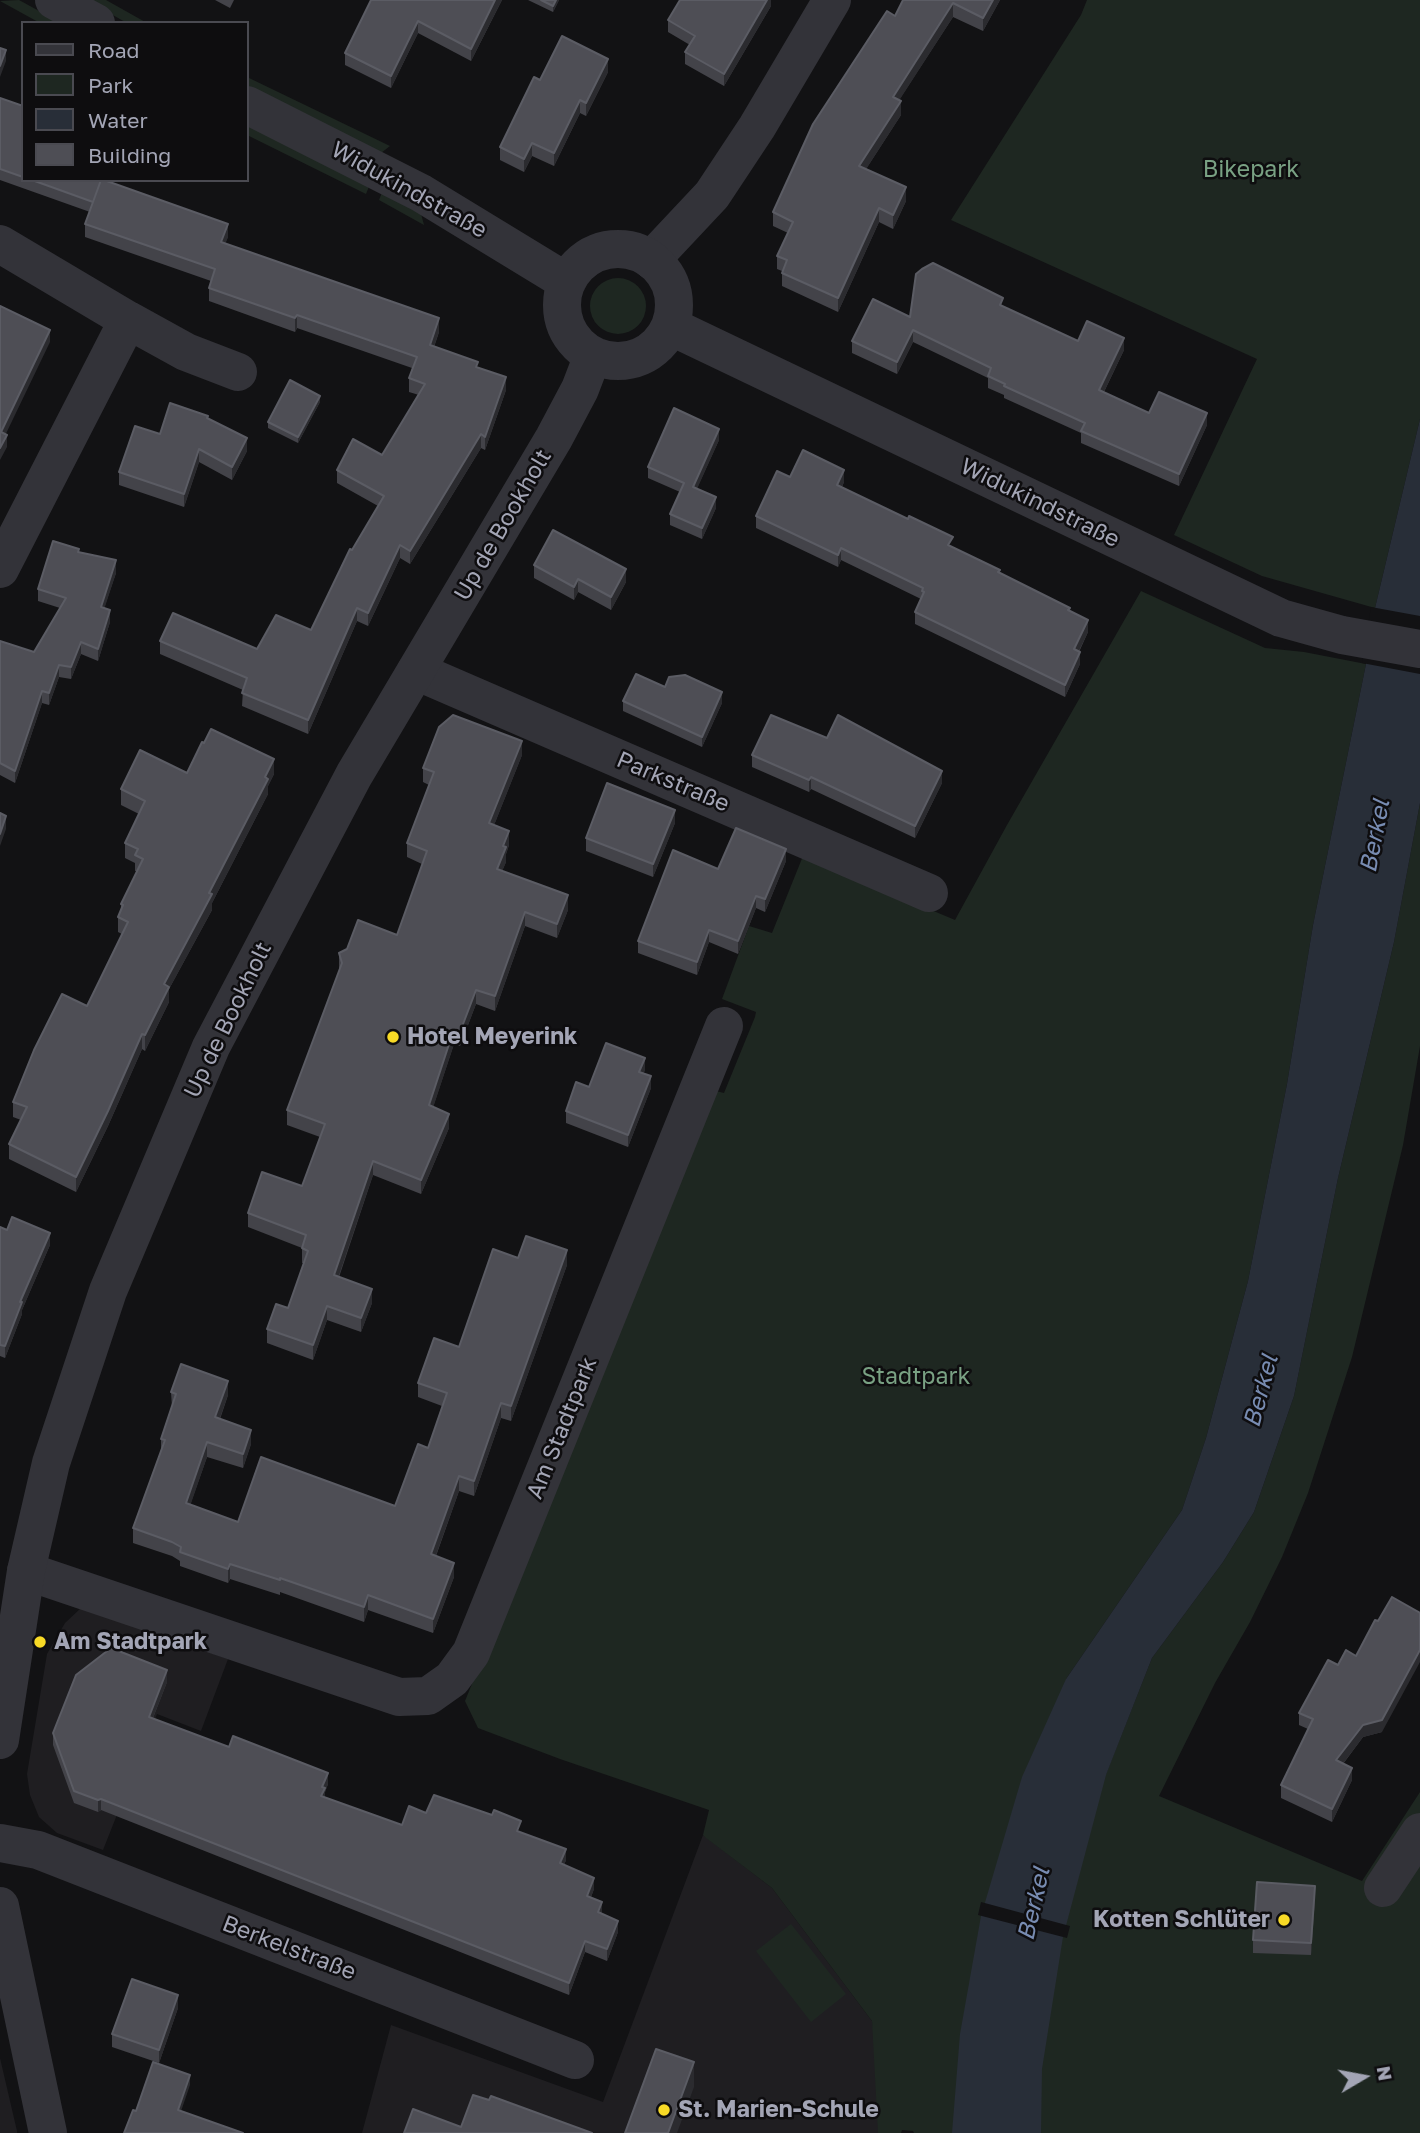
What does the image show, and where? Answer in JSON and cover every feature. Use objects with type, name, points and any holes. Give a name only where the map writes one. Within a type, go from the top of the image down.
[{"type":"street","points":[[54,0],[92,21]]},
{"type":"street","points":[[651,260],[712,195],[757,127],[832,0]]},
{"type":"street","name":"Widukindstraße","points":[[248,106],[421,193],[567,282]]},
{"type":"street","points":[[0,244],[186,352],[238,372]]},
{"type":"street","points":[[620,249],[636,252],[651,260],[664,273],[672,290],[674,308],[670,326],[663,339],[652,350],[638,357],[616,360],[593,355],[580,346],[569,332],[563,316],[567,282],[576,268],[588,257],[603,251],[620,249]]},
{"type":"street","points":[[0,569],[128,320]]},
{"type":"street","name":"Widukindstraße","points":[[670,326],[1281,618],[1342,635],[1420,649]]},
{"type":"street","name":"Up de Bookholt","points":[[0,1740],[26,1572],[51,1463],[108,1291],[211,1047],[354,775],[554,438],[580,389],[593,355]]},
{"type":"street","name":"Parkstraße","points":[[416,671],[929,893]]},
{"type":"street","name":"Am Stadtpark","points":[[26,1572],[399,1697],[428,1696],[452,1679],[471,1653],[724,1026]]},
{"type":"street","points":[[1383,1888],[1420,1832]]},
{"type":"street","name":"Berkelstraße","points":[[0,1843],[38,1850],[575,2060]]},
{"type":"street","points":[[0,1906],[48,2133]]},
{"type":"shaded area","points":[[81,1608],[228,1659],[201,1731],[157,1714],[103,1850],[57,1833],[39,1817],[30,1795],[27,1774],[47,1654],[65,1623]]},
{"type":"shaded area","points":[[703,1835],[772,1888],[872,2021],[894,2133],[362,2133],[391,2025],[603,2102]]},
{"type":"shaded area","points":[[0,2058],[17,2131],[17,2133],[0,2133]]},
{"type":"green space","points":[[19,0],[57,21],[36,21],[0,1]]},
{"type":"green space","points":[[92,0],[106,0],[143,21],[123,21],[93,4]]},
{"type":"green space","name":"Bikepark","points":[[1087,0],[1420,0],[1420,419],[1375,608],[1262,576],[1174,535],[1257,359],[951,220],[1081,15]]},
{"type":"green space","points":[[248,77],[390,146],[381,153],[248,88]]},
{"type":"green space","points":[[248,124],[370,184],[366,194],[248,135]]},
{"type":"green space","points":[[383,190],[420,210],[424,225],[379,200]]},
{"type":"green space","points":[[618,278],[629,280],[638,286],[644,295],[644,317],[638,326],[629,332],[618,334],[607,332],[598,326],[592,317],[590,306],[592,295],[598,286],[607,280]]},
{"type":"green space","name":"Stadtpark","points":[[1141,591],[1265,648],[1304,652],[1366,664],[1313,925],[1287,1084],[1248,1281],[1206,1438],[1182,1510],[1066,1679],[1106,1774],[1152,1658],[1223,1562],[1254,1512],[1294,1396],[1338,1178],[1394,942],[1420,803],[1420,1046],[1403,1145],[1352,1357],[1308,1493],[1282,1557],[1159,1796],[1362,1881],[1420,1792],[1420,2133],[914,2133],[902,2130],[901,2133],[878,2133],[872,2021],[772,1888],[703,1835],[709,1810],[478,1728],[465,1701],[712,1090],[724,1093],[755,1017],[756,1012],[722,999],[749,926],[772,933],[803,856],[955,920]]},
{"type":"green space","points":[[791,1924],[846,1994],[811,2022],[756,1951]]},
{"type":"water","name":"Berkel","points":[[1420,419],[1420,803],[1394,942],[1338,1178],[1294,1396],[1254,1512],[1223,1562],[1152,1658],[1106,1775],[1063,1937],[1042,2069],[1041,2133],[952,2133],[960,2034],[981,1916],[1022,1777],[1066,1679],[1182,1510],[1206,1438],[1248,1281],[1287,1084],[1313,925],[1375,608]]},
{"type":"pier","points":[[1371,607],[1420,616],[1420,674],[1362,663]]},
{"type":"pier","points":[[981,1902],[1070,1926],[1067,1938],[978,1915]]},
{"type":"building","points":[[371,0],[495,0],[471,49],[418,21],[391,76],[345,53]]},
{"type":"building","points":[[541,0],[556,0],[553,6]]},
{"type":"building","points":[[680,0],[767,0],[724,74],[685,52],[695,36],[668,20]]},
{"type":"building","points":[[903,0],[993,0],[983,18],[953,3],[893,97],[901,101],[859,166],[906,187],[893,215],[879,208],[838,298],[782,273],[787,260],[777,256],[793,222],[773,212],[813,124],[887,11],[895,16]]},
{"type":"building","points":[[562,36],[608,59],[586,103],[580,100],[554,153],[532,143],[524,159],[500,147],[534,77],[540,80]]},
{"type":"building","points":[[0,48],[6,50],[0,66]]},
{"type":"building","points":[[0,98],[21,105],[21,176],[0,169]]},
{"type":"building","points":[[38,182],[100,182],[93,202]]},
{"type":"building","points":[[100,182],[110,182],[228,224],[221,242],[439,318],[430,345],[478,362],[476,367],[506,377],[485,437],[481,434],[410,551],[400,545],[368,613],[357,608],[308,720],[242,693],[247,678],[160,641],[173,613],[257,649],[276,615],[311,630],[350,549],[352,550],[384,496],[337,470],[353,439],[382,455],[425,384],[409,378],[417,357],[209,288],[215,269],[85,224]]},
{"type":"building","points":[[933,263],[1003,298],[1000,305],[1078,341],[1087,321],[1124,338],[1099,390],[1149,413],[1159,392],[1207,413],[1179,474],[1081,431],[1085,423],[1004,386],[1005,384],[988,376],[991,368],[913,330],[897,362],[852,341],[873,299],[910,317],[916,274]]},
{"type":"building","points":[[0,306],[50,330],[1,432],[7,435],[0,448]]},
{"type":"building","points":[[290,380],[320,396],[298,437],[268,422]]},
{"type":"building","points":[[170,403],[208,416],[207,418],[247,438],[232,467],[199,449],[184,494],[119,472],[135,426],[160,434]]},
{"type":"building","points":[[674,408],[719,429],[693,487],[716,497],[702,528],[670,514],[684,483],[648,467]]},
{"type":"building","points":[[803,450],[844,470],[837,485],[953,537],[948,545],[1000,570],[998,572],[1070,608],[1068,610],[1088,620],[1074,649],[1080,652],[1065,685],[915,612],[924,592],[923,588],[841,548],[838,555],[756,516],[777,471],[790,477]]},
{"type":"building","points":[[553,530],[626,569],[611,597],[578,579],[574,587],[534,565]]},
{"type":"building","points":[[53,541],[79,549],[78,552],[116,560],[101,607],[110,610],[98,649],[81,642],[71,667],[59,665],[49,693],[42,691],[15,771],[0,763],[0,641],[34,652],[66,598],[38,589]]},
{"type":"building","points":[[636,674],[665,687],[669,677],[685,675],[722,692],[702,737],[623,701]]},
{"type":"building","points":[[453,715],[522,741],[489,823],[509,831],[497,869],[568,895],[557,924],[525,912],[495,996],[476,990],[460,1032],[454,1029],[429,1105],[449,1114],[421,1180],[373,1161],[334,1275],[372,1289],[361,1318],[327,1306],[313,1345],[267,1329],[276,1304],[288,1308],[308,1251],[302,1248],[306,1235],[248,1213],[262,1172],[302,1186],[325,1124],[287,1110],[342,963],[339,953],[347,949],[358,920],[397,935],[427,851],[407,843],[434,772],[423,768],[439,727]]},
{"type":"building","points":[[771,715],[827,738],[838,715],[942,771],[915,826],[811,777],[809,780],[752,755]]},
{"type":"building","points":[[211,729],[274,759],[265,777],[268,779],[164,984],[169,987],[145,1035],[142,1034],[76,1177],[9,1144],[27,1107],[13,1102],[34,1050],[62,994],[87,1006],[128,922],[118,917],[123,905],[121,904],[143,859],[135,855],[138,849],[125,843],[145,801],[121,789],[140,750],[187,773]]},
{"type":"building","points":[[607,783],[675,810],[653,864],[586,838]]},
{"type":"building","points":[[0,813],[6,816],[0,834]]},
{"type":"building","points":[[736,828],[786,849],[765,899],[756,896],[738,941],[709,930],[697,962],[638,941],[673,850],[718,869]]},
{"type":"building","points":[[606,1043],[645,1058],[639,1072],[651,1076],[628,1135],[566,1111],[576,1082],[589,1087]]},
{"type":"building","points":[[12,1217],[50,1233],[20,1302],[5,1346],[0,1345],[0,1227],[7,1230]]},
{"type":"building","points":[[526,1236],[567,1250],[511,1406],[501,1403],[474,1481],[459,1476],[431,1554],[454,1563],[433,1619],[368,1595],[364,1607],[230,1564],[228,1569],[180,1552],[181,1547],[172,1542],[133,1528],[165,1440],[161,1439],[176,1394],[171,1392],[181,1364],[228,1381],[215,1417],[251,1430],[243,1454],[207,1442],[186,1503],[238,1522],[261,1457],[395,1506],[418,1444],[428,1448],[447,1393],[418,1383],[434,1338],[459,1347],[493,1249],[518,1258]]},
{"type":"building","points":[[1392,1597],[1420,1613],[1420,1650],[1382,1720],[1363,1725],[1336,1760],[1352,1768],[1332,1809],[1281,1785],[1313,1719],[1299,1713],[1328,1660],[1338,1665],[1346,1650],[1356,1656],[1375,1620],[1378,1621]]},
{"type":"building","points":[[111,1648],[167,1670],[149,1717],[229,1747],[233,1736],[328,1773],[321,1796],[402,1825],[409,1806],[426,1813],[434,1795],[492,1815],[494,1810],[521,1821],[517,1831],[566,1849],[560,1863],[594,1878],[587,1896],[602,1902],[598,1912],[618,1921],[607,1949],[585,1941],[569,1983],[101,1799],[74,1791],[53,1733],[76,1675]]},
{"type":"building","name":"Kotten Schlüter","points":[[1257,1882],[1315,1886],[1311,1943],[1253,1940]]},
{"type":"building","points":[[132,1979],[178,1995],[159,2050],[112,2034]]},
{"type":"building","points":[[656,2049],[694,2062],[668,2133],[625,2133]]},
{"type":"building","points":[[153,2062],[190,2075],[178,2110],[243,2133],[124,2133],[133,2110],[136,2111]]},
{"type":"building","points":[[473,2095],[489,2100],[491,2096],[592,2133],[404,2133],[413,2109],[461,2127]]},
{"type":"place","name":"Hotel Meyerink","points":[[393,1037]]},
{"type":"place","name":"Am Stadtpark","points":[[40,1642]]},
{"type":"place","name":"Kotten Schlüter","points":[[1284,1920]]},
{"type":"place","name":"St. Marien-Schule","points":[[664,2110]]}]
